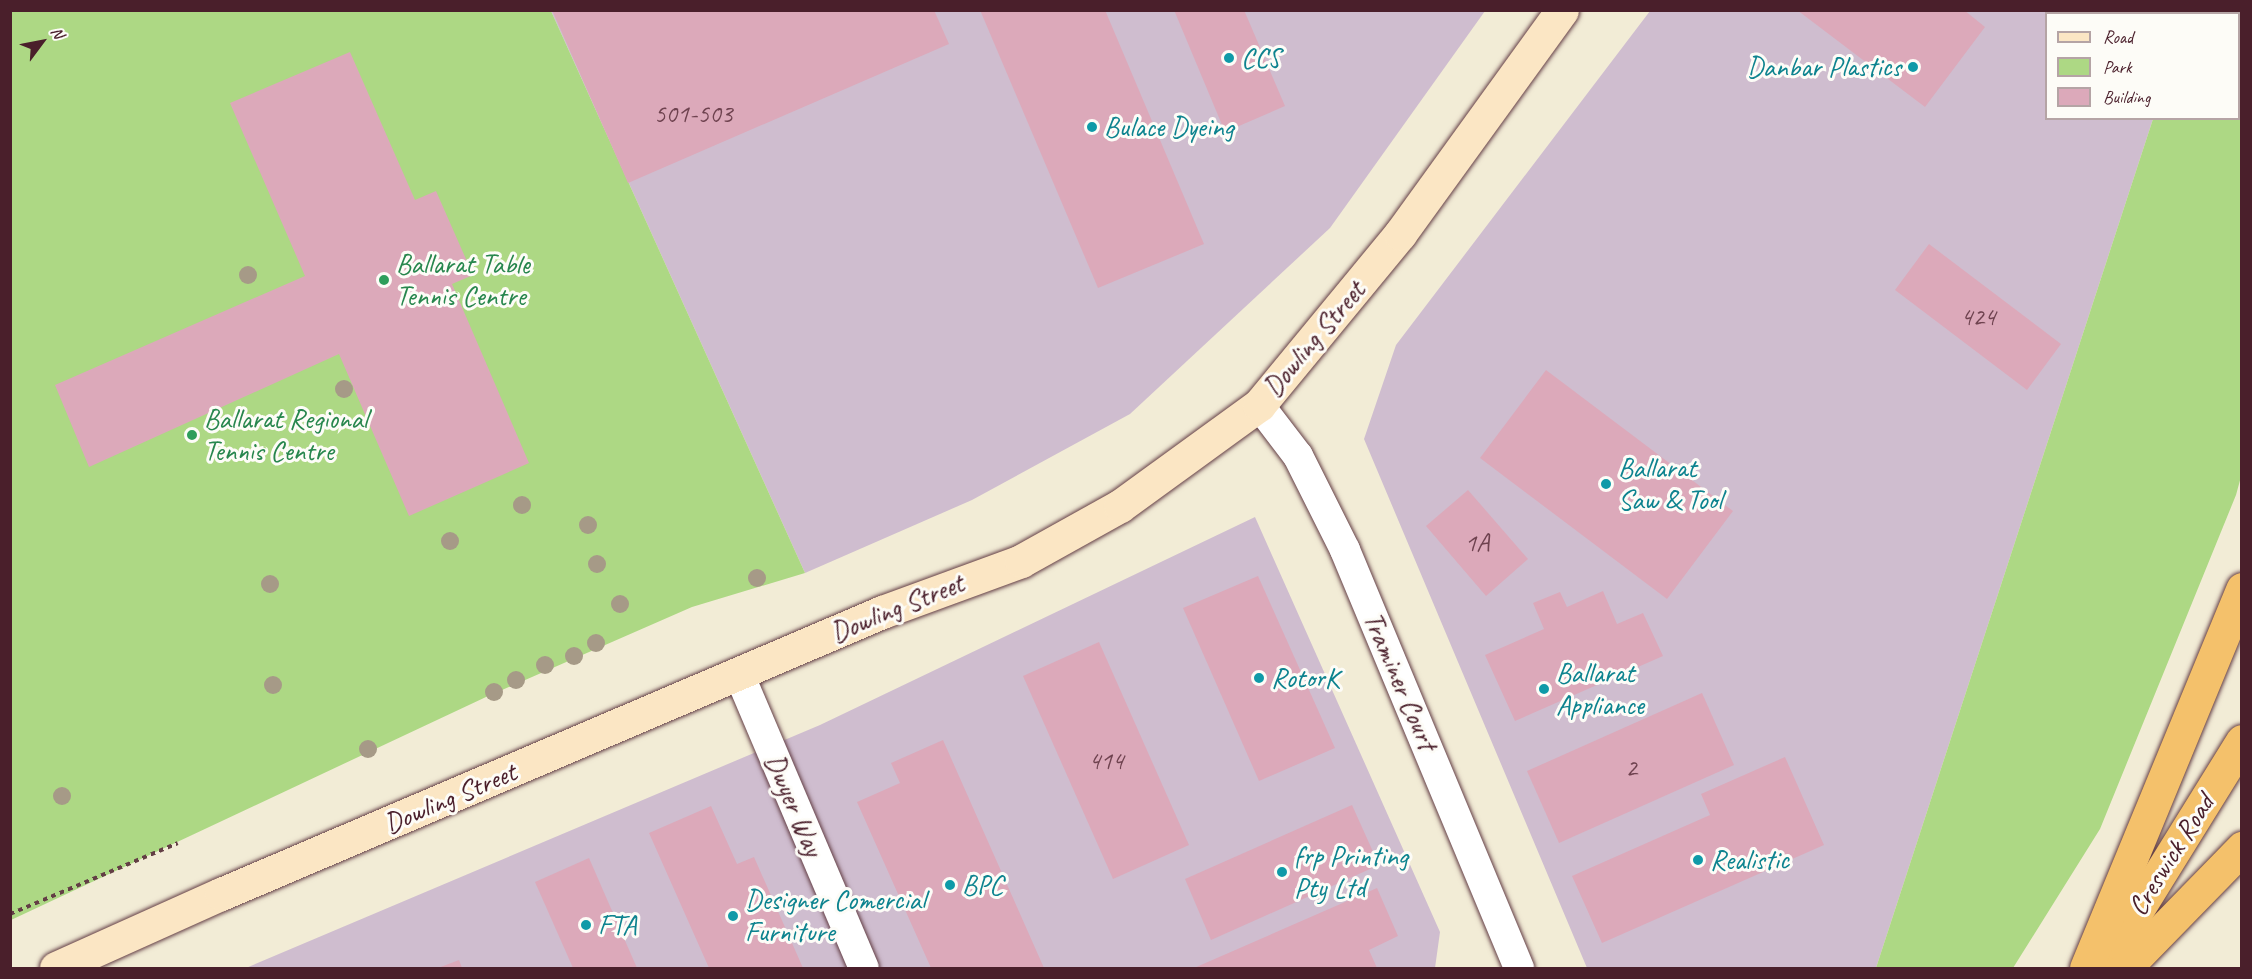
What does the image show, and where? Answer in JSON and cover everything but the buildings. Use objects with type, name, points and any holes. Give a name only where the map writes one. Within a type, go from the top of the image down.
[{"type":"highway","points":[[2086,969],[2241,589]]},
{"type":"highway","name":"Creswick Road","points":[[2101,969],[2241,741]]},
{"type":"highway","points":[[2125,969],[2241,848]]},
{"type":"street","name":"Dowling Street","points":[[56,969],[221,894],[882,612],[1021,561],[1120,506],[1259,405],[1400,234],[1562,10]]},
{"type":"street","name":"Traminer Court","points":[[1259,405],[1298,456],[1341,540],[1519,969]]},
{"type":"street","name":"Dwyer Way","points":[[739,674],[864,969]]},
{"type":"path","points":[[10,914],[178,843]]},
{"type":"shaded area","points":[[551,11],[1485,11],[1330,228],[1130,414],[972,500],[805,573]]},
{"type":"shaded area","points":[[1650,11],[2191,11],[2045,12],[2045,120],[2153,120],[1876,968],[1587,968],[1364,439],[1396,345]]},
{"type":"shaded area","points":[[1255,517],[1440,932],[1435,968],[246,968],[820,725]]},
{"type":"green space","points":[[10,11],[551,11],[805,573],[692,607],[486,697],[11,920]]},
{"type":"green space","points":[[2241,11],[2242,473],[2236,495],[2100,829],[2013,968],[1876,968],[2153,120],[2240,120],[2240,12],[2190,12]]},
{"type":"place","name":"CCS","points":[[1229,58]]},
{"type":"place","name":"Danbar Plastics","points":[[1913,67]]},
{"type":"place","name":"Bulace Dyeing","points":[[1092,127]]},
{"type":"place","name":"Ballarat Table Tennis Centre","points":[[384,280]]},
{"type":"place","name":"Ballarat Regional Tennis Centre","points":[[192,435]]},
{"type":"place","name":"Ballarat Saw & Tool","points":[[1606,484]]},
{"type":"place","name":"RotorK","points":[[1259,678]]},
{"type":"place","name":"Ballarat Appliance","points":[[1544,689]]},
{"type":"place","name":"Realistic","points":[[1698,860]]},
{"type":"place","name":"frp Printing Pty Ltd","points":[[1282,872]]},
{"type":"place","name":"BPC","points":[[950,885]]},
{"type":"place","name":"Designer Comercial Furniture","points":[[733,916]]},
{"type":"place","name":"FTA","points":[[586,925]]}]
